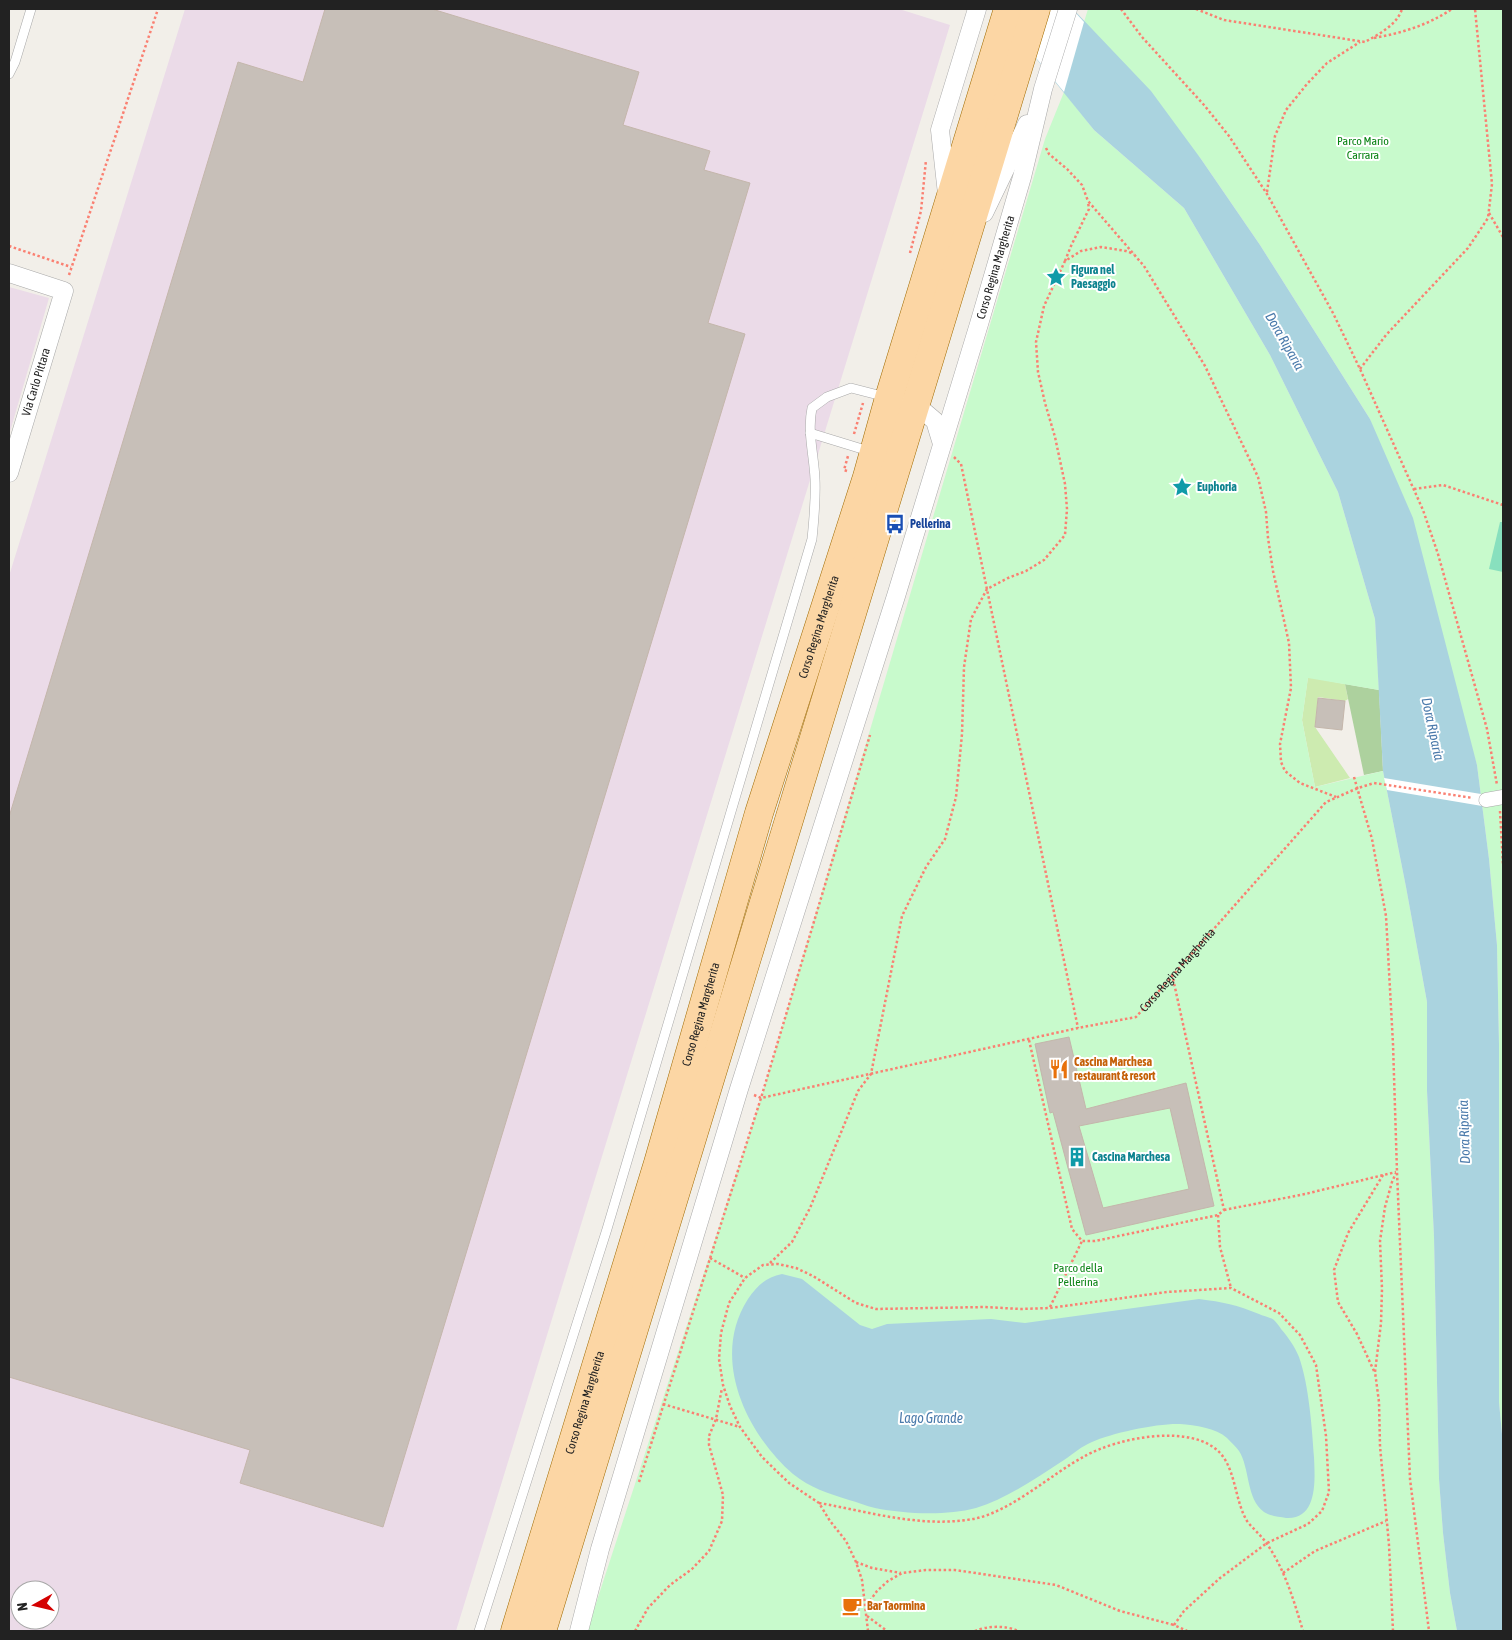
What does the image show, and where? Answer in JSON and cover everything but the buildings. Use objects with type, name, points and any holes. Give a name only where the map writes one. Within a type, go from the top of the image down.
[{"type":"main road","name":"Corso Regina Margherita","points":[[515,1631],[658,1163],[760,813],[877,395],[948,204],[1008,9]]},
{"type":"main road","name":"Corso Regina Margherita","points":[[542,1631],[1036,9]]},
{"type":"street","name":"Corso Regina Margherita","points":[[579,1631],[600,1550],[739,1089],[896,596],[947,450],[1044,89],[1068,9]]},
{"type":"street","name":"Corso Regina Margherita","points":[[948,204],[940,130],[975,16]]},
{"type":"street","name":"Corso Regina Margherita","points":[[951,283],[1044,89]]},
{"type":"street","points":[[9,274],[64,290]]},
{"type":"street","name":"Via Carlo Pittara","points":[[9,474],[64,290]]},
{"type":"street","points":[[877,395],[915,404],[935,421],[947,450]]},
{"type":"lane","points":[[9,74],[15,62],[31,9]]},
{"type":"lane","points":[[479,1631],[607,1229],[812,538],[815,488],[809,423],[812,408],[827,397],[851,388],[877,395]]},
{"type":"lane","points":[[810,433],[862,449]]},
{"type":"path","points":[[64,290],[158,9]]},
{"type":"path","points":[[1121,9],[1142,37],[1204,105],[1229,136],[1267,194],[1333,313],[1414,489],[1438,554],[1487,729],[1502,842],[1503,864]]},
{"type":"path","points":[[1196,9],[1224,20],[1364,42],[1384,32],[1400,15],[1402,9]]},
{"type":"path","points":[[1372,38],[1395,34],[1436,20],[1452,9]]},
{"type":"path","points":[[1360,369],[1386,335],[1468,248],[1488,218],[1492,184],[1475,9]]},
{"type":"path","points":[[1267,194],[1275,136],[1286,110],[1327,63],[1361,41]]},
{"type":"path","points":[[769,1264],[792,1242],[805,1217],[854,1099],[871,1074],[902,916],[926,867],[945,839],[956,797],[962,734],[964,667],[971,619],[987,589],[1026,571],[1044,560],[1065,534],[1067,509],[1065,484],[1055,436],[1038,372],[1036,342],[1044,306],[1089,209],[1082,185],[1049,154],[1046,148]]},
{"type":"path","points":[[908,259],[921,211],[927,152]]},
{"type":"path","points":[[1088,201],[1144,266],[1205,366],[1258,477],[1266,512],[1273,571],[1289,643],[1291,688],[1280,744],[1280,762],[1285,770],[1300,783],[1337,797]]},
{"type":"path","points":[[1488,212],[1503,238]]},
{"type":"path","points":[[9,246],[72,267]]},
{"type":"path","points":[[1065,261],[1081,251],[1101,247],[1134,254]]},
{"type":"path","points":[[844,470],[862,449],[877,395]]},
{"type":"path","points":[[947,450],[961,464],[1078,1028]]},
{"type":"path","points":[[1414,489],[1443,485],[1503,505]]},
{"type":"path","points":[[1354,777],[1372,839],[1386,916],[1393,1044],[1410,1479],[1430,1631]]},
{"type":"path","name":"Corso Regina Margherita","points":[[739,1089],[761,1098],[1136,1017],[1326,802],[1374,783],[1496,799]]},
{"type":"path","points":[[1172,974],[1224,1210]]},
{"type":"path","points":[[1029,1040],[1072,1229],[1082,1241]]},
{"type":"path","points":[[1082,1241],[1095,1241],[1218,1215],[1224,1210],[1305,1194],[1397,1172]]},
{"type":"path","points":[[1393,1631],[1380,1446],[1379,1402],[1375,1372],[1381,1314],[1380,1241],[1385,1207],[1397,1172]]},
{"type":"path","points":[[1375,1372],[1357,1334],[1338,1302],[1334,1270],[1348,1233],[1383,1175]]},
{"type":"path","points":[[1218,1215],[1220,1247],[1231,1288]]},
{"type":"path","points":[[1050,1308],[1082,1241]]},
{"type":"path","points":[[710,1258],[745,1278]]},
{"type":"path","points":[[1174,1624],[1184,1611],[1220,1578],[1267,1543],[1308,1524],[1322,1511],[1329,1492],[1326,1436],[1316,1366],[1300,1334],[1279,1312],[1231,1288],[1167,1292],[1050,1308],[876,1309],[856,1303],[813,1276],[796,1268],[778,1264],[763,1265],[745,1278],[729,1303],[721,1333],[719,1359],[723,1386],[740,1427],[762,1457],[789,1483],[819,1503],[904,1520],[944,1522],[974,1519],[996,1511],[1044,1484],[1085,1456],[1106,1447],[1162,1436],[1186,1436],[1207,1443],[1221,1454],[1247,1520],[1267,1543],[1283,1573],[1303,1631]]},
{"type":"path","points":[[635,1631],[648,1608],[670,1585],[692,1569],[709,1551],[722,1521],[724,1495],[709,1445],[709,1436],[716,1419],[723,1386]]},
{"type":"path","points":[[646,1399],[740,1427]]},
{"type":"path","points":[[819,1503],[846,1541],[856,1562],[862,1580],[868,1631]]},
{"type":"path","points":[[1283,1573],[1315,1550],[1386,1520]]},
{"type":"path","points":[[856,1562],[872,1568],[902,1573],[926,1570],[955,1570],[1056,1585],[1120,1611],[1174,1624],[1187,1631]]},
{"type":"path","points":[[866,1606],[883,1586],[902,1573]]},
{"type":"path","points":[[867,1616],[887,1631]]},
{"type":"path","points":[[974,1631],[984,1627],[1018,1631]]},
{"type":"shaded area","points":[[185,9],[899,9],[950,25],[456,1631],[9,1631],[9,576]]},
{"type":"shaded area","points":[[9,287],[49,298],[9,435]]},
{"type":"green space","name":"Parco Mario Carrara","points":[[1088,9],[1503,9],[1503,1445],[1499,1402],[1499,1044],[1497,945],[1489,859],[1477,765],[1370,419],[1260,245],[1201,159],[1084,22]]},
{"type":"green space","name":"Parco della Pellerina","points":[[1064,92],[1094,130],[1184,208],[1270,355],[1338,492],[1375,619],[1379,690],[1308,678],[1302,720],[1315,787],[1383,771],[1427,1002],[1427,1091],[1434,1237],[1439,1479],[1450,1593],[1457,1631],[587,1631],[761,1098],[1045,139]]},
{"type":"green space","points":[[1500,522],[1503,522],[1503,572],[1489,569]]},
{"type":"green space","points":[[1308,677],[1345,684],[1348,699],[1345,701],[1318,697],[1315,727],[1350,778],[1315,787],[1302,720]]},
{"type":"green space","points":[[1345,684],[1379,690],[1383,771],[1364,775]]},
{"type":"water","name":"Dora Riparia","points":[[996,9],[1073,9],[1151,91],[1201,159],[1260,245],[1370,419],[1413,518],[1477,765],[1489,859],[1497,945],[1499,1044],[1499,1402],[1503,1445],[1503,1631],[1457,1631],[1450,1593],[1439,1479],[1434,1237],[1427,1091],[1427,1002],[1383,771],[1375,619],[1338,492],[1270,355],[1184,208],[1094,130]]},
{"type":"water","name":"Lago Grande","points":[[782,1274],[802,1279],[860,1325],[872,1329],[887,1324],[991,1319],[1025,1323],[1199,1299],[1237,1306],[1271,1318],[1289,1339],[1299,1357],[1308,1393],[1314,1466],[1314,1487],[1309,1506],[1304,1513],[1296,1517],[1286,1518],[1264,1512],[1254,1499],[1242,1458],[1233,1444],[1227,1438],[1211,1429],[1180,1424],[1148,1427],[1100,1439],[1085,1446],[1011,1493],[988,1504],[964,1511],[912,1513],[887,1510],[868,1506],[819,1490],[793,1474],[761,1438],[748,1416],[739,1393],[733,1369],[732,1345],[737,1322],[748,1299],[762,1283],[771,1277]]},
{"type":"pier","points":[[996,9],[1072,9],[1084,22],[1064,92]]},
{"type":"pier","points":[[1384,778],[1487,795],[1488,807],[1387,790]]},
{"type":"place","name":"Figura nel Paesaggio","points":[[1056,277]]},
{"type":"place","name":"Euphoria","points":[[1182,487]]},
{"type":"place","name":"Pellerina","points":[[895,524]]},
{"type":"place","name":"Cascina Marchesa restaurant & resort","points":[[1059,1069]]},
{"type":"place","name":"Cascina Marchesa","points":[[1077,1157]]},
{"type":"place","name":"Bar Taormina","points":[[852,1606]]}]
